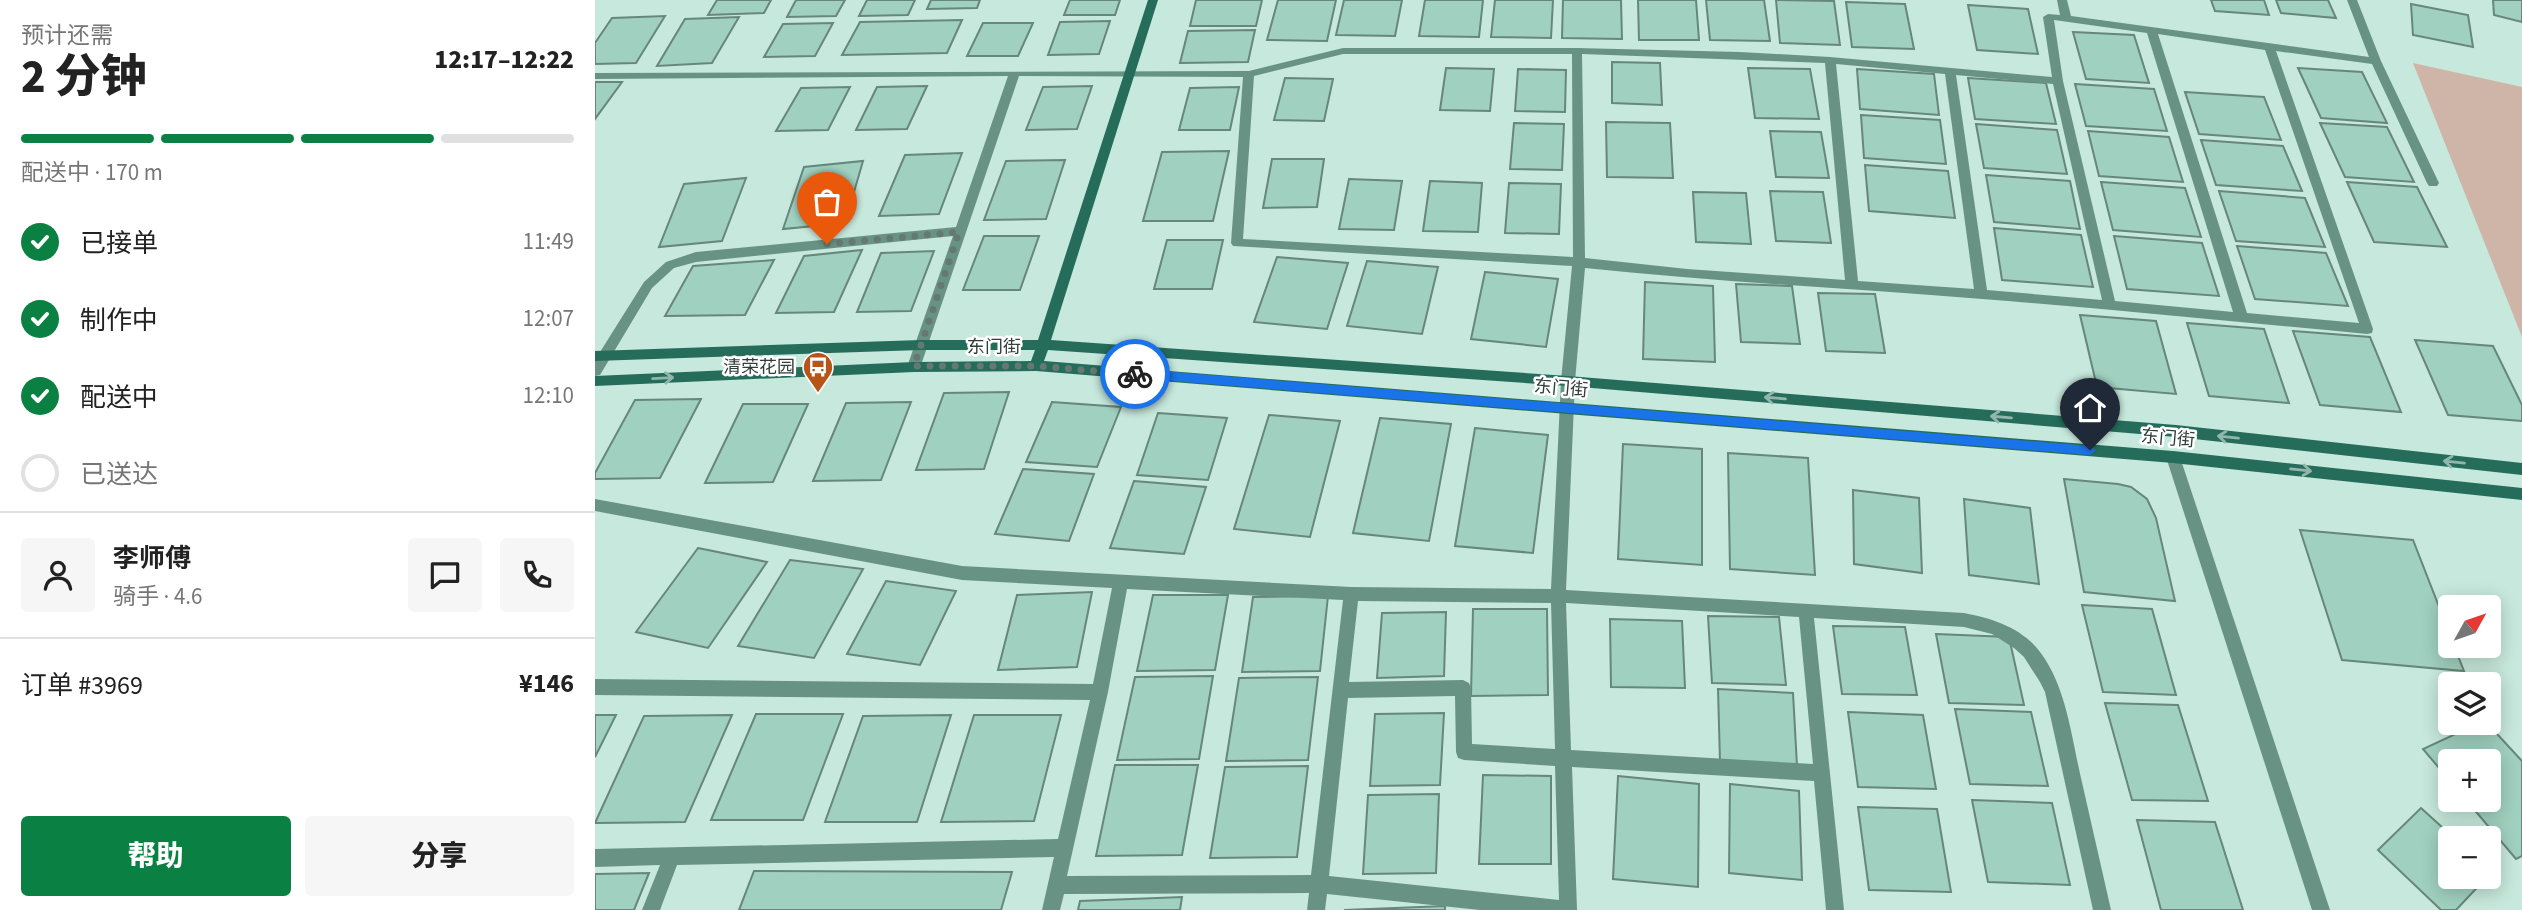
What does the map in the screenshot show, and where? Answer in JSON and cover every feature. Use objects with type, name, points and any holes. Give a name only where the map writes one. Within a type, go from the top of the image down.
[{"type":"street","points":[[1036,366],[1153,0]]},
{"type":"street","points":[[2062,0],[2066,18]]},
{"type":"street","points":[[2352,0],[2376,61],[2433,183]]},
{"type":"street","points":[[2110,307],[2058,81],[2048,17],[2376,61]]},
{"type":"street","points":[[2151,30],[2242,318]]},
{"type":"street","points":[[1249,74],[1237,243],[1579,262],[1687,274],[1981,294],[2367,329],[2269,47]]},
{"type":"street","points":[[595,76],[1249,74],[1343,51],[1577,51],[1830,60],[2058,81]]},
{"type":"street","points":[[1056,885],[1318,884],[1566,910],[1558,596],[1568,408],[1567,381],[1579,262],[1577,51]]},
{"type":"street","points":[[1830,60],[1852,285]]},
{"type":"street","points":[[1950,70],[1981,294]]},
{"type":"street","points":[[914,366],[1016,73]]},
{"type":"street","points":[[595,371],[598,356],[649,285],[670,265],[695,257],[959,232]]},
{"type":"street","name":"东门街","points":[[598,356],[921,345],[1043,345],[1567,381],[2176,431],[2522,469]]},
{"type":"street","name":"东门街","points":[[595,381],[914,366],[1036,366],[2173,457],[2522,494]]},
{"type":"street","points":[[2173,457],[2321,910]]},
{"type":"street","points":[[595,506],[962,573],[1351,594],[1558,596],[1964,620],[1990,625],[2017,640],[2042,664],[2053,692],[2102,910]]},
{"type":"street","points":[[1051,910],[1100,692],[1121,582]]},
{"type":"street","points":[[1315,910],[1351,594]]},
{"type":"street","points":[[1806,610],[1835,910]]},
{"type":"street","points":[[595,687],[1100,692]]},
{"type":"street","points":[[1342,690],[1463,688],[1464,752],[1822,773]]},
{"type":"street","points":[[595,858],[1065,848]]},
{"type":"street","points":[[651,910],[672,856]]},
{"type":"shaded area","points":[[2413,63],[2522,87],[2522,337]]},
{"type":"building","points":[[717,0],[771,0],[764,13],[708,15]]},
{"type":"building","points":[[796,0],[845,0],[836,16],[787,17]]},
{"type":"building","points":[[867,0],[915,0],[908,15],[859,16]]},
{"type":"building","points":[[931,0],[980,0],[977,8],[927,9]]},
{"type":"building","points":[[1070,0],[1120,0],[1115,15],[1064,15]]},
{"type":"building","points":[[1196,0],[1262,0],[1256,26],[1190,26]]},
{"type":"building","points":[[1278,0],[1336,0],[1327,41],[1267,40]]},
{"type":"building","points":[[1344,0],[1402,0],[1395,36],[1336,35]]},
{"type":"building","points":[[1425,0],[1483,0],[1479,37],[1419,36]]},
{"type":"building","points":[[1495,0],[1553,0],[1551,38],[1491,37]]},
{"type":"building","points":[[1563,0],[1621,0],[1622,39],[1562,38]]},
{"type":"building","points":[[1638,0],[1696,0],[1699,40],[1639,40]]},
{"type":"building","points":[[1706,0],[1764,0],[1770,41],[1710,40]]},
{"type":"building","points":[[1776,0],[1834,1],[1840,45],[1780,43]]},
{"type":"building","points":[[2211,0],[2264,0],[2269,15],[2215,11]]},
{"type":"building","points":[[2276,0],[2328,0],[2336,18],[2281,13]]},
{"type":"building","points":[[2493,0],[2522,0],[2522,22],[2494,15]]},
{"type":"building","points":[[1846,2],[1905,4],[1914,49],[1852,47]]},
{"type":"building","points":[[2411,4],[2468,15],[2473,47],[2413,35]]},
{"type":"building","points":[[1968,5],[2028,9],[2038,54],[1977,50]]},
{"type":"building","points":[[665,16],[636,63],[595,64],[595,43],[612,18]]},
{"type":"building","points":[[739,17],[712,63],[657,66],[685,19]]},
{"type":"building","points":[[962,20],[947,53],[842,55],[860,22]]},
{"type":"building","points":[[1110,21],[1099,54],[1048,55],[1060,22]]},
{"type":"building","points":[[833,23],[815,56],[764,57],[783,24]]},
{"type":"building","points":[[983,23],[1033,23],[1018,56],[967,56]]},
{"type":"building","points":[[1255,30],[1248,62],[1180,63],[1188,31]]},
{"type":"building","points":[[2073,32],[2134,35],[2149,83],[2086,79]]},
{"type":"building","points":[[1612,62],[1660,63],[1662,105],[1612,103]]},
{"type":"building","points":[[1446,68],[1494,69],[1490,111],[1440,110]]},
{"type":"building","points":[[1748,68],[1810,69],[1819,119],[1755,118]]},
{"type":"building","points":[[2298,68],[2362,72],[2387,123],[2321,118]]},
{"type":"building","points":[[1518,69],[1566,70],[1565,112],[1515,111]]},
{"type":"building","points":[[1857,69],[1934,74],[1939,115],[1860,109]]},
{"type":"building","points":[[1285,78],[1333,79],[1324,121],[1274,120]]},
{"type":"building","points":[[1968,78],[2046,83],[2056,124],[1975,119]]},
{"type":"building","points":[[595,82],[622,82],[595,119]]},
{"type":"building","points":[[2075,84],[2154,89],[2167,131],[2086,126]]},
{"type":"building","points":[[927,86],[907,129],[856,130],[877,87]]},
{"type":"building","points":[[1092,86],[1077,129],[1026,130],[1043,87]]},
{"type":"building","points":[[850,87],[828,130],[776,131],[801,88]]},
{"type":"building","points":[[1239,87],[1230,130],[1179,130],[1190,88]]},
{"type":"building","points":[[2185,92],[2264,97],[2281,140],[2199,134]]},
{"type":"building","points":[[1861,115],[1940,120],[1946,164],[1864,158]]},
{"type":"building","points":[[1606,122],[1670,123],[1673,178],[1607,177]]},
{"type":"building","points":[[1514,123],[1564,124],[1562,170],[1510,169]]},
{"type":"building","points":[[2320,123],[2387,127],[2414,182],[2345,177]]},
{"type":"building","points":[[1976,124],[2057,130],[2067,174],[1984,168]]},
{"type":"building","points":[[1770,131],[1821,132],[1829,178],[1776,177]]},
{"type":"building","points":[[2088,131],[2169,137],[2183,182],[2099,176]]},
{"type":"building","points":[[2201,140],[2283,146],[2302,191],[2216,185]]},
{"type":"building","points":[[1229,151],[1213,221],[1143,221],[1162,152]]},
{"type":"building","points":[[962,153],[939,214],[879,216],[905,155]]},
{"type":"building","points":[[1272,159],[1324,159],[1317,207],[1263,208]]},
{"type":"building","points":[[1065,160],[1046,219],[984,220],[1006,161]]},
{"type":"building","points":[[863,161],[845,223],[783,229],[804,167]]},
{"type":"building","points":[[1865,165],[1948,171],[1955,218],[1869,211]]},
{"type":"building","points":[[1986,175],[2070,181],[2080,229],[1994,222]]},
{"type":"building","points":[[746,178],[722,241],[659,247],[684,184]]},
{"type":"building","points":[[1349,179],[1402,181],[1394,230],[1339,229]]},
{"type":"building","points":[[1430,181],[1482,183],[1478,232],[1423,231]]},
{"type":"building","points":[[2101,182],[2185,188],[2201,237],[2113,230]]},
{"type":"building","points":[[2347,182],[2417,187],[2447,247],[2374,242]]},
{"type":"building","points":[[1509,183],[1561,184],[1559,234],[1505,233]]},
{"type":"building","points":[[1770,191],[1823,192],[1831,243],[1776,241]]},
{"type":"building","points":[[2219,191],[2305,198],[2325,247],[2236,241]]},
{"type":"building","points":[[1693,192],[1746,193],[1751,244],[1696,242]]},
{"type":"building","points":[[1994,228],[2081,235],[2093,287],[2002,280]]},
{"type":"building","points":[[984,236],[1039,236],[1020,290],[963,290]]},
{"type":"building","points":[[2114,236],[2202,243],[2219,296],[2127,289]]},
{"type":"building","points":[[1167,240],[1223,240],[1212,289],[1154,289]]},
{"type":"building","points":[[2237,246],[2326,253],[2348,306],[2255,299]]},
{"type":"building","points":[[862,250],[834,312],[776,313],[804,256]]},
{"type":"building","points":[[934,251],[911,311],[857,312],[881,253]]},
{"type":"building","points":[[1277,257],[1348,263],[1327,329],[1254,322]]},
{"type":"building","points":[[774,260],[745,315],[665,316],[693,266]]},
{"type":"building","points":[[1367,261],[1438,267],[1422,334],[1347,326]]},
{"type":"building","points":[[1485,272],[1558,279],[1546,347],[1471,339]]},
{"type":"building","points":[[1645,282],[1713,286],[1715,362],[1643,359]]},
{"type":"building","points":[[1736,284],[1792,286],[1800,344],[1741,342]]},
{"type":"building","points":[[1818,293],[1875,294],[1885,353],[1826,351]]},
{"type":"building","points":[[2080,315],[2156,321],[2176,394],[2097,387]]},
{"type":"building","points":[[2187,323],[2264,329],[2289,403],[2209,396]]},
{"type":"building","points":[[2293,331],[2370,337],[2401,412],[2320,405]]},
{"type":"building","points":[[2415,340],[2493,346],[2522,405],[2522,421],[2448,415]]},
{"type":"building","points":[[1009,392],[984,469],[916,470],[944,393]]},
{"type":"building","points":[[701,399],[660,478],[595,479],[595,473],[635,400]]},
{"type":"building","points":[[911,402],[881,480],[813,481],[846,403]]},
{"type":"building","points":[[1052,402],[1121,407],[1097,467],[1026,462]]},
{"type":"building","points":[[743,404],[808,404],[773,482],[705,483]]},
{"type":"building","points":[[1158,413],[1227,418],[1208,480],[1137,475]]},
{"type":"building","points":[[1269,415],[1340,421],[1310,537],[1234,529]]},
{"type":"building","points":[[1380,418],[1451,424],[1429,541],[1353,533]]},
{"type":"building","points":[[1475,428],[1548,435],[1533,553],[1455,546]]},
{"type":"building","points":[[1623,444],[1702,449],[1702,565],[1618,559]]},
{"type":"building","points":[[1728,453],[1808,458],[1815,575],[1730,569]]},
{"type":"building","points":[[1023,469],[1094,474],[1069,541],[995,534]]},
{"type":"building","points":[[2064,479],[2131,487],[2147,499],[2156,518],[2175,601],[2084,592]]},
{"type":"building","points":[[1134,481],[1206,487],[1184,554],[1110,548]]},
{"type":"building","points":[[1853,490],[1919,498],[1922,573],[1854,564]]},
{"type":"building","points":[[1964,499],[2030,508],[2039,584],[1969,575]]},
{"type":"building","points":[[2300,530],[2413,540],[2438,604],[2438,658],[2459,658],[2464,671],[2342,660]]},
{"type":"building","points":[[698,548],[767,562],[708,648],[636,632]]},
{"type":"building","points":[[790,560],[863,569],[814,658],[738,646]]},
{"type":"building","points":[[886,581],[956,591],[920,665],[847,654]]},
{"type":"building","points":[[1092,592],[1077,667],[998,670],[1017,595]]},
{"type":"building","points":[[1153,595],[1228,595],[1215,670],[1137,671]]},
{"type":"building","points":[[1328,596],[1320,671],[1242,672],[1253,597]]},
{"type":"building","points":[[2082,605],[2152,609],[2176,695],[2103,692]]},
{"type":"building","points":[[1473,609],[1547,609],[1548,695],[1471,696]]},
{"type":"building","points":[[1446,612],[1444,676],[1377,678],[1382,613]]},
{"type":"building","points":[[1708,616],[1779,617],[1786,685],[1712,683]]},
{"type":"building","points":[[1610,619],[1682,621],[1685,688],[1611,687]]},
{"type":"building","points":[[1833,626],[1905,627],[1917,695],[1842,694]]},
{"type":"building","points":[[1936,634],[2009,637],[2024,705],[1949,703]]},
{"type":"building","points":[[1213,676],[1199,759],[1117,760],[1135,677]]},
{"type":"building","points":[[1318,677],[1308,760],[1226,761],[1239,678]]},
{"type":"building","points":[[1718,689],[1793,693],[1797,766],[1720,761]]},
{"type":"building","points":[[2105,703],[2178,705],[2208,801],[2132,800]]},
{"type":"building","points":[[1955,709],[2031,712],[2048,786],[1970,784]]},
{"type":"building","points":[[1848,712],[1923,715],[1936,789],[1858,787]]},
{"type":"building","points":[[1444,713],[1440,785],[1370,786],[1375,714]]},
{"type":"building","points":[[756,714],[843,714],[803,820],[711,820]]},
{"type":"building","points":[[595,715],[616,715],[595,757]]},
{"type":"building","points":[[732,715],[685,822],[595,823],[644,716]]},
{"type":"building","points":[[951,715],[917,822],[825,822],[863,716]]},
{"type":"building","points":[[974,715],[1061,715],[1034,821],[941,822]]},
{"type":"building","points":[[2453,735],[2498,735],[2522,761],[2522,856],[2516,859],[2501,841],[2501,826],[2488,826],[2476,812],[2501,812],[2501,749],[2438,749],[2438,767],[2423,749]]},
{"type":"building","points":[[1115,765],[1198,765],[1182,855],[1096,856]]},
{"type":"building","points":[[1308,766],[1297,857],[1210,858],[1225,767]]},
{"type":"building","points":[[1483,775],[1551,776],[1551,864],[1479,864]]},
{"type":"building","points":[[1618,776],[1699,784],[1698,887],[1613,879]]},
{"type":"building","points":[[1730,784],[1799,791],[1802,880],[1729,873]]},
{"type":"building","points":[[1439,794],[1436,873],[1363,874],[1368,795]]},
{"type":"building","points":[[1972,800],[2052,803],[2070,885],[1988,882]]},
{"type":"building","points":[[1858,807],[1937,809],[1951,892],[1869,890]]},
{"type":"building","points":[[2421,808],[2441,826],[2438,826],[2438,889],[2476,889],[2456,910],[2441,910],[2378,850]]},
{"type":"building","points":[[2137,820],[2215,822],[2243,910],[2161,910]]},
{"type":"building","points":[[754,871],[1012,872],[1001,910],[739,910]]},
{"type":"building","points":[[649,873],[634,910],[595,910],[595,874]]},
{"type":"building","points":[[1182,897],[1180,910],[1078,910],[1080,901]]},
{"type":"building","points":[[1445,906],[1445,910],[1344,910]]},
{"type":"way so far","points":[[827,244],[959,232],[914,366],[1036,366],[1135,374]]},
{"type":"place","name":"清荣花园","points":[[818,394]]},
{"type":"route","points":[[1135,374],[2090,450]]}]
